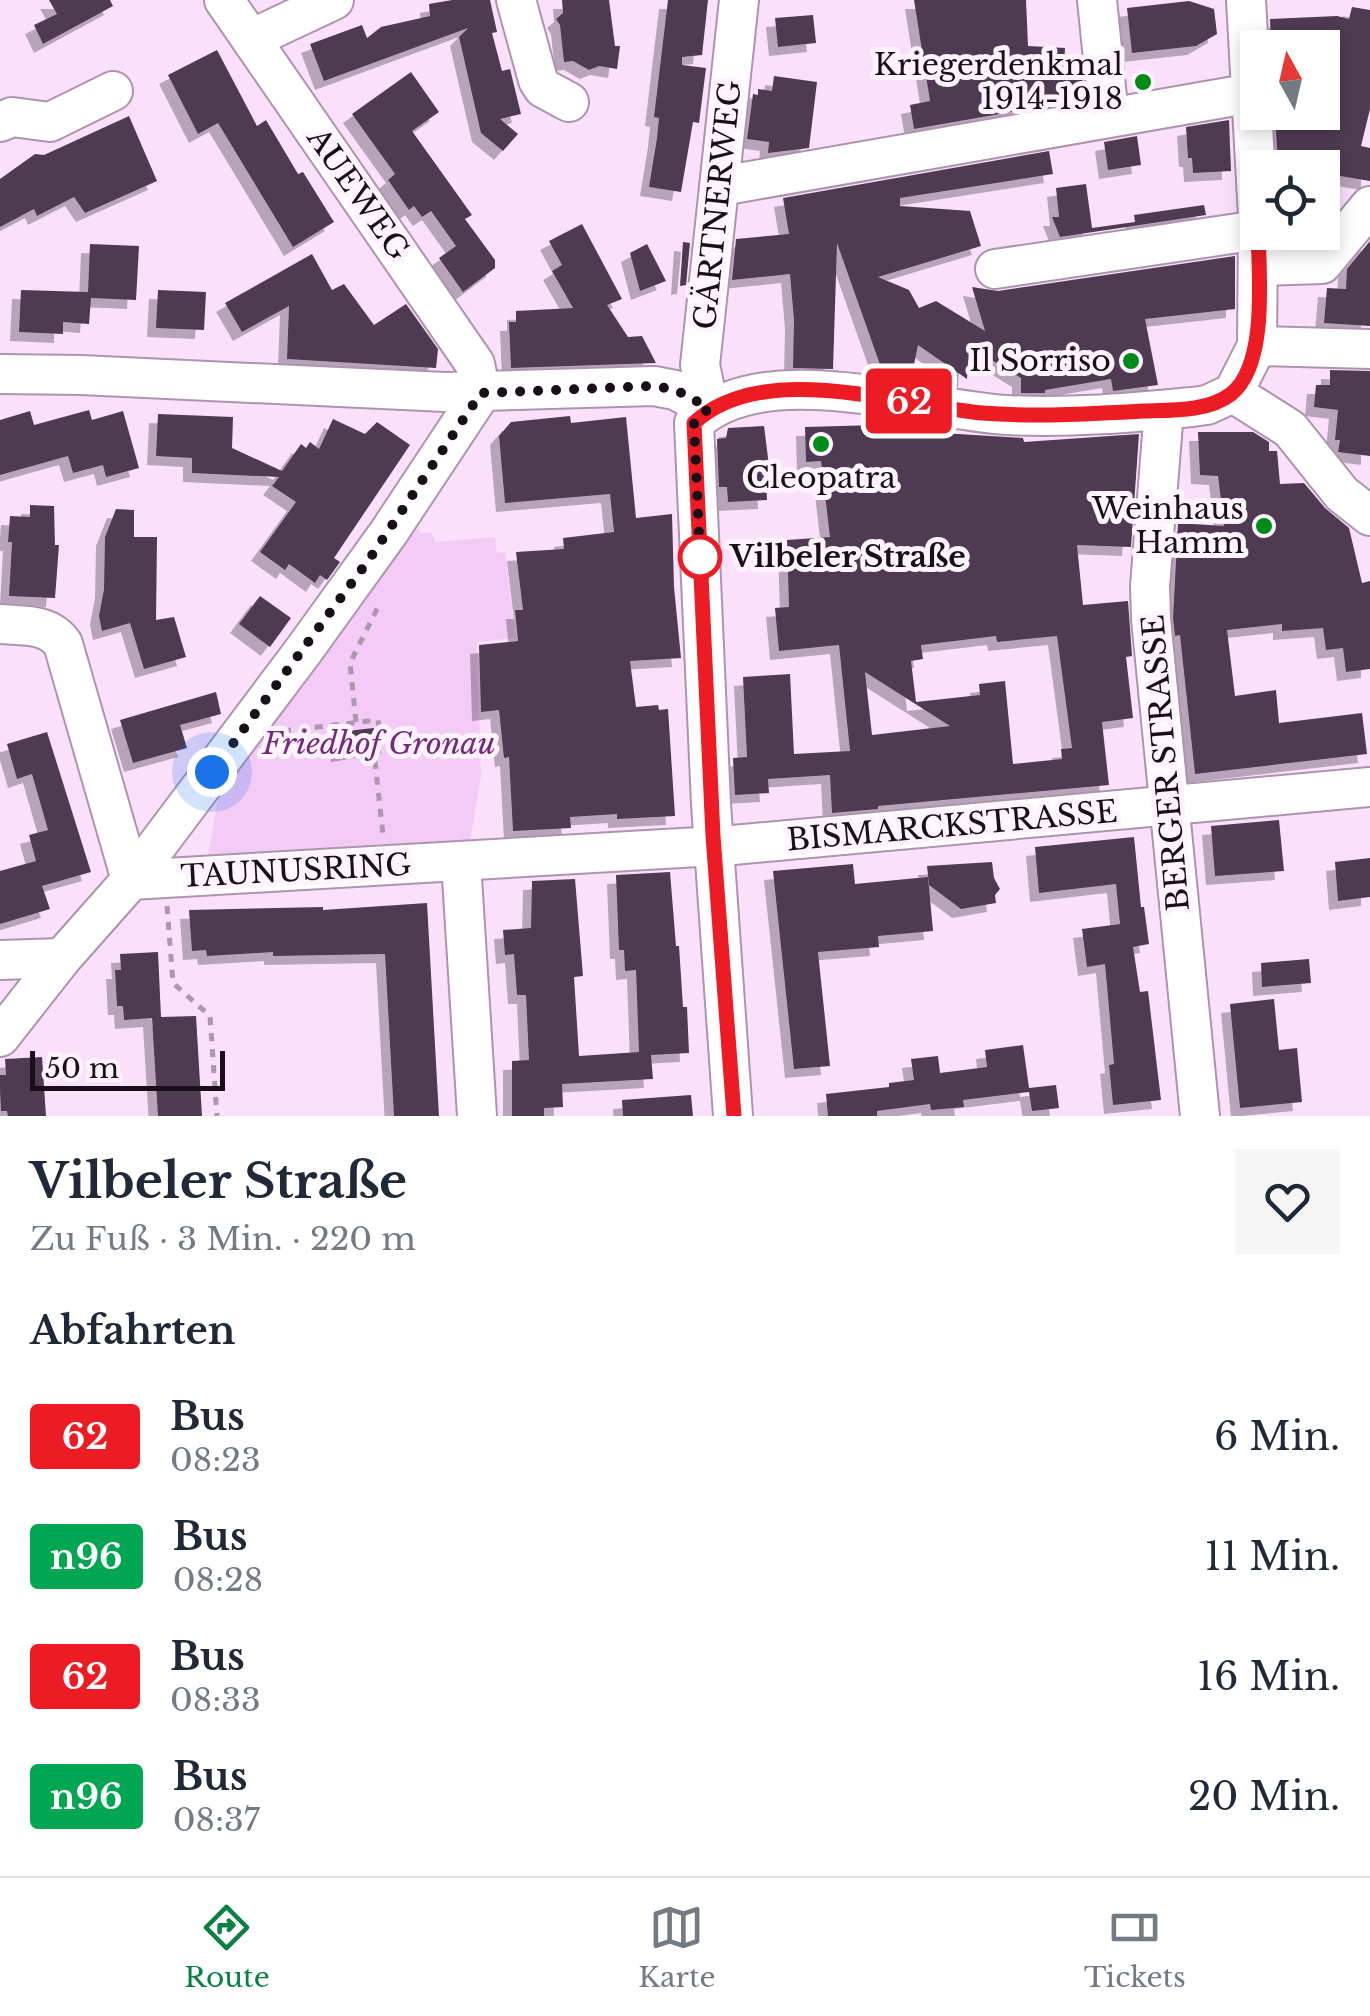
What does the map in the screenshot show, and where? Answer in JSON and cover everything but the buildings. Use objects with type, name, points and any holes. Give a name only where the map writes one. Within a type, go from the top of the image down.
[{"type":"street","name":"AUEWEG","points":[[224,0],[475,364],[481,393]]},
{"type":"street","points":[[251,39],[334,0]]},
{"type":"street","points":[[516,0],[538,80],[543,88],[569,102]]},
{"type":"street","name":"GÄRTNERWEG","points":[[709,408],[700,366],[739,0]]},
{"type":"street","points":[[1096,0],[1109,118]]},
{"type":"street","points":[[1246,0],[1248,30]]},
{"type":"street","points":[[0,122],[12,117],[50,122],[113,91]]},
{"type":"street","points":[[721,186],[1240,95]]},
{"type":"street","points":[[1340,242],[1370,206]]},
{"type":"street","points":[[995,269],[1240,245]]},
{"type":"street","points":[[734,1116],[714,846],[694,423],[709,408],[732,398],[764,392],[835,391],[1008,415],[1062,416],[1207,405],[1233,393],[1258,346],[1258,250]]},
{"type":"street","points":[[1279,250],[1322,264],[1334,250]]},
{"type":"street","points":[[1258,346],[1370,349]]},
{"type":"street","points":[[0,361],[81,375]]},
{"type":"street","points":[[0,374],[481,393],[654,386],[676,390],[709,408]]},
{"type":"street","points":[[0,1037],[62,958],[131,880],[254,718],[389,532],[481,393]]},
{"type":"street","points":[[1233,393],[1290,429],[1342,494],[1370,516]]},
{"type":"street","name":"BERGER STRASSE","points":[[1164,410],[1150,604],[1200,1116]]},
{"type":"street","points":[[0,624],[42,628],[58,636],[63,644],[131,880]]},
{"type":"street","name":"BISMARCKSTRASSE","points":[[714,846],[1370,786]]},
{"type":"street","name":"TAUNUSRING","points":[[131,880],[714,846]]},
{"type":"street","points":[[461,862],[477,1116]]},
{"type":"street","points":[[0,960],[62,958]]},
{"type":"path","points":[[356,722],[350,663],[386,592]]},
{"type":"path","points":[[254,718],[284,732],[378,720],[382,751],[374,752],[385,867]]},
{"type":"path","points":[[167,906],[173,983],[210,1016],[217,1116]]},
{"type":"green space","name":"Friedhof Gronau","points":[[419,529],[420,533],[432,533],[435,542],[495,537],[497,553],[505,552],[516,638],[477,642],[481,776],[470,842],[208,855],[219,793],[408,531]]},
{"type":"bus line","name":"62","points":[[734,1116],[713,836],[694,423],[709,408],[732,398],[764,392],[835,391],[976,412],[1038,416],[1207,405],[1233,393],[1258,346],[1258,250]]},
{"type":"place","name":"Kriegerdenkmal 1914-1918","points":[[1143,82]]},
{"type":"place","name":"Il Sorriso","points":[[1131,361]]},
{"type":"place","name":"Cleopatra","points":[[821,444]]},
{"type":"place","name":"Weinhaus Hamm","points":[[1264,526]]},
{"type":"place","name":"Vilbeler Straße","points":[[700,557]]},
{"type":"route","points":[[212,772],[389,532],[481,393],[654,386],[676,390],[709,408],[694,423],[700,557]]}]
